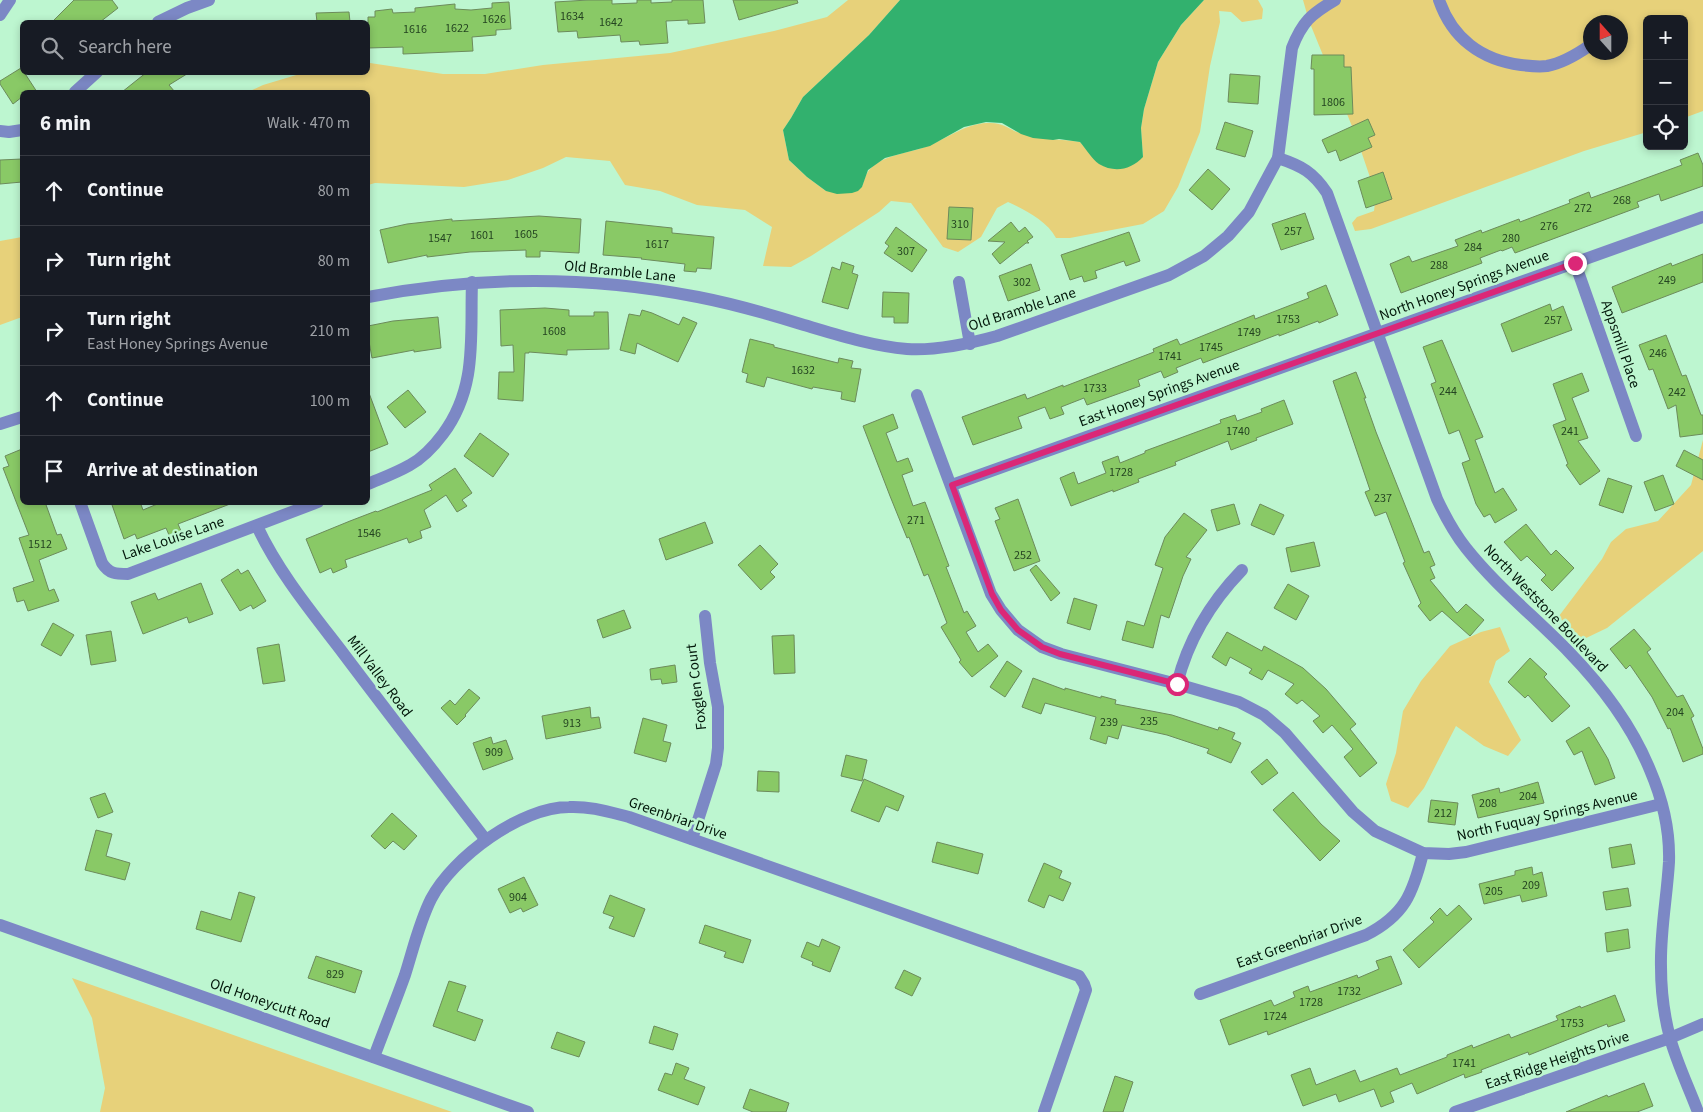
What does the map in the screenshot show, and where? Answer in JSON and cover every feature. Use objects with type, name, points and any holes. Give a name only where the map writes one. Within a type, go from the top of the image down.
[{"type":"street","points":[[0,15],[10,0]]},
{"type":"street","points":[[162,20],[209,0]]},
{"type":"street","name":"Old Bramble Lane","points":[[370,297],[417,287],[472,282],[574,281],[644,288],[726,303],[853,339],[882,345],[908,349],[940,348],[970,344],[1024,327],[1169,275],[1204,256],[1240,223],[1256,200],[1278,158],[1292,48],[1310,16],[1335,0]]},
{"type":"street","points":[[1439,0],[1452,28],[1461,38],[1483,54],[1497,60],[1531,66],[1547,66],[1572,58],[1583,50]]},
{"type":"street","points":[[77,90],[94,75]]},
{"type":"street","points":[[0,131],[20,130]]},
{"type":"street","name":"North Weststone Boulevard","points":[[1278,158],[1298,166],[1313,175],[1327,193],[1437,499],[1456,534],[1496,582],[1569,652],[1602,691],[1618,712],[1651,771],[1667,831],[1668,862],[1661,966],[1662,991],[1670,1038],[1698,1112]]},
{"type":"street","name":"North Honey Springs Avenue","points":[[1377,333],[1703,217]]},
{"type":"street","name":"Appsmill Place","points":[[1575,263],[1636,436]]},
{"type":"street","points":[[370,483],[393,474],[424,455],[436,444],[456,414],[463,399],[469,374],[472,340],[472,282]]},
{"type":"street","points":[[960,282],[970,344]]},
{"type":"street","name":"East Honey Springs Avenue","points":[[952,485],[1377,333]]},
{"type":"street","name":"North Fuquay Springs Avenue","points":[[917,395],[992,594],[1001,610],[1018,630],[1042,647],[1060,654],[1177,684],[1239,702],[1253,708],[1285,733],[1365,824],[1386,837],[1423,853],[1449,854],[1466,852],[1661,804]]},
{"type":"street","points":[[0,424],[20,417]]},
{"type":"street","name":"Lake Louise Lane","points":[[81,505],[102,563],[112,573],[119,574],[128,574],[310,505]]},
{"type":"street","name":"Mill Valley Road","points":[[257,526],[270,553],[295,589],[486,840]]},
{"type":"street","points":[[1177,684],[1193,639],[1214,602],[1242,570]]},
{"type":"street","name":"Foxglen Court","points":[[692,839],[716,764],[718,748],[718,707],[710,662],[705,616]]},
{"type":"street","name":"Greenbriar Drive","points":[[374,1057],[432,899],[454,870],[486,840],[515,822],[551,809],[568,807],[604,810],[692,839],[1079,976],[1086,990],[1044,1112]]},
{"type":"street","name":"East Greenbriar Drive","points":[[1200,994],[1366,935],[1378,929],[1399,910],[1411,893],[1423,853]]},
{"type":"street","name":"Old Honeycutt Road","points":[[0,925],[528,1112]]},
{"type":"street","points":[[1670,1038],[1703,1024]]},
{"type":"street","name":"East Ridge Heights Drive","points":[[1455,1112],[1670,1038]]},
{"type":"shaded area","points":[[848,0],[900,0],[869,35],[803,97],[783,130],[789,160],[826,191],[862,187],[869,171],[883,160],[922,148],[965,128],[987,123],[1002,125],[1030,136],[1080,142],[1098,163],[1143,157],[1141,128],[1144,109],[1158,62],[1181,25],[1204,0],[1258,0],[1263,9],[1262,19],[1242,22],[1231,12],[1219,11],[1220,22],[1210,66],[1200,132],[1178,187],[1164,211],[1143,224],[1070,238],[1056,238],[1041,221],[1008,202],[997,208],[981,237],[958,252],[943,247],[911,203],[891,201],[879,212],[791,267],[763,266],[772,227],[745,210],[697,205],[660,191],[625,185],[610,161],[566,157],[543,168],[508,180],[464,187],[375,183],[370,184],[370,90],[252,90],[296,75],[370,75],[370,63],[443,74],[485,74],[543,65],[670,53],[774,31],[827,17]]},
{"type":"shaded area","points":[[900,0],[1204,0],[1181,25],[1158,62],[1144,109],[1141,128],[1143,157],[1133,165],[1122,169],[1111,169],[1096,162],[1080,142],[1033,138],[1021,134],[1002,123],[986,122],[964,127],[930,146],[885,158],[868,170],[862,187],[858,191],[837,194],[826,191],[789,160],[783,130],[803,97],[869,35]]},
{"type":"shaded area","points":[[1303,0],[1703,0],[1703,111],[1688,117],[1688,15],[1643,15],[1643,133],[1584,151],[1371,229],[1355,231],[1352,223],[1357,217],[1374,211],[1376,195],[1356,136],[1309,21]]},
{"type":"shaded area","points":[[20,237],[20,318],[0,325],[0,241]]},
{"type":"shaded area","points":[[1703,440],[1703,551],[1607,628],[1584,639],[1567,628],[1559,616],[1602,559],[1611,542],[1626,529],[1658,521],[1691,485]]},
{"type":"shaded area","points":[[1500,627],[1510,651],[1496,661],[1489,682],[1521,740],[1508,756],[1484,746],[1456,726],[1424,788],[1408,808],[1391,801],[1386,784],[1396,753],[1403,711],[1421,681],[1450,646],[1481,632]]},
{"type":"shaded area","points":[[72,978],[452,1112],[100,1112],[105,1088],[92,1018]]},
{"type":"building","points":[[74,0],[112,0],[118,8],[103,20],[54,20]]},
{"type":"building","points":[[612,0],[612,4],[637,3],[637,0],[651,0],[651,3],[672,2],[672,0],[703,0],[705,23],[688,24],[688,20],[666,21],[668,43],[640,45],[639,41],[621,42],[620,35],[578,38],[577,31],[558,32],[555,2]]},
{"type":"building","points":[[733,0],[797,0],[798,3],[739,20]]},
{"type":"building","points":[[509,2],[511,29],[496,30],[496,35],[472,37],[473,51],[403,54],[403,47],[370,48],[370,20],[368,20],[368,17],[375,17],[375,11],[392,9],[393,13],[415,12],[415,8],[455,4],[455,9],[471,10],[492,8],[492,3]]},
{"type":"building","points":[[349,12],[350,20],[317,20],[316,13]]},
{"type":"building","points":[[1312,55],[1344,55],[1344,67],[1351,67],[1353,114],[1314,115],[1314,69],[1311,69]]},
{"type":"building","points":[[20,69],[20,75],[26,75],[36,90],[20,90],[20,99],[13,104],[0,81]]},
{"type":"building","points":[[1230,74],[1260,76],[1258,104],[1228,102]]},
{"type":"building","points":[[143,75],[185,75],[169,85],[173,90],[124,90]]},
{"type":"building","points":[[1368,119],[1375,135],[1368,138],[1372,147],[1340,161],[1336,150],[1328,153],[1322,140]]},
{"type":"building","points":[[1225,122],[1253,131],[1245,157],[1216,149]]},
{"type":"building","points":[[1698,153],[1703,165],[1703,186],[1661,201],[1659,194],[1637,202],[1639,207],[1515,253],[1512,247],[1501,250],[1480,258],[1482,263],[1401,293],[1390,264],[1409,256],[1412,262],[1458,246],[1455,240],[1481,230],[1482,233],[1519,219],[1520,222],[1570,203],[1569,200],[1589,192],[1591,198],[1682,165],[1680,160]]},
{"type":"building","points":[[20,159],[20,182],[0,184],[0,160]]},
{"type":"building","points":[[1208,169],[1230,189],[1212,210],[1189,190]]},
{"type":"building","points":[[1383,172],[1392,199],[1366,208],[1358,181]]},
{"type":"building","points":[[949,207],[973,208],[971,240],[947,239]]},
{"type":"building","points":[[1305,213],[1314,239],[1281,250],[1272,224]]},
{"type":"building","points":[[539,216],[581,219],[579,253],[540,251],[540,257],[526,257],[526,250],[470,252],[427,257],[427,255],[388,263],[380,230],[407,224],[452,219],[452,221]]},
{"type":"building","points":[[606,221],[672,228],[672,233],[714,237],[711,269],[697,268],[696,272],[684,271],[685,264],[603,255]]},
{"type":"building","points":[[1011,222],[1019,232],[1025,227],[1033,237],[1027,241],[1029,243],[1026,243],[1000,264],[992,254],[1005,242],[988,241]]},
{"type":"building","points":[[896,227],[927,250],[912,272],[884,253],[889,246],[885,243]]},
{"type":"building","points":[[1129,232],[1140,261],[1126,266],[1124,261],[1095,271],[1097,278],[1084,282],[1082,276],[1070,280],[1061,255]]},
{"type":"building","points":[[1703,254],[1703,282],[1622,313],[1612,287],[1671,263],[1672,266]]},
{"type":"building","points":[[842,262],[854,266],[852,273],[858,275],[848,309],[822,302],[832,267],[840,270]]},
{"type":"building","points":[[1031,264],[1040,290],[1008,301],[999,276]]},
{"type":"building","points":[[1326,285],[1338,315],[1279,336],[1279,334],[1203,363],[1201,358],[1176,368],[1178,372],[1164,378],[1161,371],[1138,380],[1140,386],[1087,405],[1084,398],[1061,407],[1064,414],[1050,419],[1045,407],[1018,417],[1022,428],[973,445],[962,417],[1025,394],[1027,399],[1063,385],[1063,387],[1154,352],[1153,349],[1177,339],[1180,345],[1254,315],[1255,319],[1309,298],[1307,293]]},
{"type":"building","points":[[883,292],[909,293],[908,323],[894,323],[894,317],[882,317]]},
{"type":"building","points":[[1550,304],[1552,311],[1563,306],[1572,330],[1512,352],[1501,324]]},
{"type":"building","points":[[545,308],[569,310],[569,316],[594,316],[594,312],[608,312],[609,349],[567,350],[567,355],[525,353],[523,401],[498,399],[499,372],[514,372],[513,345],[501,346],[500,310]]},
{"type":"building","points":[[642,310],[679,325],[683,317],[697,323],[678,362],[637,343],[635,354],[620,350],[629,314],[640,316]]},
{"type":"building","points":[[438,317],[441,348],[414,352],[414,350],[372,358],[370,326],[393,321]]},
{"type":"building","points":[[1666,335],[1682,376],[1686,375],[1701,415],[1703,415],[1703,434],[1680,437],[1676,405],[1668,409],[1653,369],[1649,370],[1639,345]]},
{"type":"building","points":[[750,339],[838,363],[839,358],[853,361],[851,368],[861,369],[855,402],[841,399],[842,392],[813,387],[812,389],[767,377],[764,387],[746,382],[748,374],[742,372]]},
{"type":"building","points":[[1442,340],[1483,437],[1475,440],[1495,493],[1503,488],[1517,510],[1495,523],[1490,514],[1484,517],[1476,504],[1462,463],[1470,460],[1459,430],[1449,434],[1431,384],[1436,382],[1423,347]]},
{"type":"building","points":[[1356,372],[1376,432],[1424,553],[1429,551],[1435,565],[1430,567],[1435,578],[1430,580],[1457,613],[1466,604],[1484,620],[1470,636],[1442,611],[1430,621],[1418,606],[1421,603],[1403,563],[1405,562],[1386,512],[1375,516],[1365,492],[1370,490],[1333,381]]},
{"type":"building","points":[[1582,373],[1589,391],[1572,398],[1588,438],[1578,441],[1600,471],[1580,485],[1566,465],[1568,464],[1553,425],[1566,420],[1553,384]]},
{"type":"building","points":[[408,390],[426,412],[405,428],[387,407]]},
{"type":"building","points":[[370,396],[388,444],[370,451]]},
{"type":"building","points":[[1284,400],[1293,424],[1231,450],[1228,441],[1175,462],[1176,465],[1138,479],[1139,482],[1071,506],[1060,478],[1074,472],[1078,484],[1106,473],[1102,462],[1118,456],[1120,463],[1145,453],[1145,451],[1221,423],[1220,420],[1235,415],[1237,421],[1262,412],[1261,409]]},
{"type":"building","points":[[893,414],[898,428],[886,433],[897,462],[908,458],[913,471],[902,475],[913,506],[925,502],[949,566],[946,567],[964,613],[967,611],[976,626],[966,632],[978,652],[988,644],[998,656],[972,677],[959,662],[961,660],[941,627],[947,623],[928,574],[924,576],[909,537],[907,538],[863,426]]},
{"type":"building","points":[[480,433],[509,454],[493,477],[464,456]]},
{"type":"building","points":[[20,450],[20,505],[46,505],[57,535],[61,534],[67,549],[39,560],[49,591],[54,589],[59,601],[28,611],[24,600],[17,602],[13,588],[34,581],[19,538],[29,535],[3,468],[9,466],[5,456]]},
{"type":"building","points":[[1684,450],[1703,460],[1703,480],[1676,466]]},
{"type":"building","points":[[455,468],[472,493],[462,500],[467,506],[457,512],[446,495],[424,510],[431,527],[420,531],[422,538],[409,543],[407,538],[345,560],[347,567],[333,573],[331,568],[320,573],[306,539],[432,490],[429,485]]},
{"type":"building","points":[[1663,475],[1674,504],[1655,511],[1644,482]]},
{"type":"building","points":[[1608,478],[1632,486],[1623,513],[1599,505]]},
{"type":"building","points":[[1018,499],[1040,561],[1014,571],[995,521],[1000,519],[995,508]]},
{"type":"building","points":[[1234,504],[1240,524],[1217,531],[1211,510]]},
{"type":"building","points":[[1260,504],[1284,515],[1274,535],[1251,525]]},
{"type":"building","points":[[112,505],[141,505],[143,510],[155,505],[227,505],[178,524],[181,531],[169,535],[166,528],[137,539],[135,534],[124,539]]},
{"type":"building","points":[[1184,513],[1207,530],[1186,557],[1191,559],[1183,576],[1169,618],[1161,615],[1153,648],[1122,640],[1127,621],[1144,626],[1163,568],[1155,565],[1165,537]]},
{"type":"building","points":[[705,522],[713,543],[666,560],[659,539]]},
{"type":"building","points":[[1526,524],[1551,555],[1556,550],[1574,568],[1552,591],[1541,580],[1546,575],[1527,556],[1521,561],[1504,542]]},
{"type":"building","points":[[1314,542],[1320,566],[1291,572],[1286,548]]},
{"type":"building","points":[[760,545],[778,564],[770,572],[775,577],[761,590],[738,565]]},
{"type":"building","points":[[1036,565],[1060,593],[1051,601],[1030,570]]},
{"type":"building","points":[[238,569],[241,574],[248,570],[266,601],[253,609],[251,605],[240,611],[221,580]]},
{"type":"building","points":[[201,583],[213,614],[189,623],[187,617],[143,634],[131,602],[155,593],[158,600]]},
{"type":"building","points":[[1288,584],[1309,596],[1296,620],[1274,608]]},
{"type":"building","points":[[1074,598],[1097,605],[1090,630],[1067,623]]},
{"type":"building","points":[[624,610],[631,628],[603,638],[597,620]]},
{"type":"building","points":[[53,623],[74,635],[61,656],[41,645]]},
{"type":"building","points":[[1634,629],[1651,649],[1647,652],[1677,697],[1683,695],[1694,716],[1691,718],[1703,749],[1703,754],[1683,762],[1670,728],[1668,729],[1652,697],[1630,665],[1626,669],[1610,649]]},
{"type":"building","points":[[111,631],[116,661],[91,665],[86,635]]},
{"type":"building","points":[[1227,632],[1262,651],[1264,646],[1303,668],[1326,689],[1356,724],[1350,729],[1377,763],[1360,777],[1344,757],[1353,749],[1332,725],[1323,733],[1313,721],[1320,716],[1302,700],[1297,704],[1285,694],[1294,684],[1268,670],[1262,680],[1249,673],[1252,669],[1230,657],[1226,666],[1212,657]]},
{"type":"building","points":[[794,635],[795,673],[774,674],[772,636]]},
{"type":"building","points":[[279,644],[285,681],[263,684],[257,648]]},
{"type":"building","points":[[1530,658],[1547,674],[1544,677],[1570,706],[1552,722],[1528,695],[1525,698],[1508,682]]},
{"type":"building","points":[[1007,661],[1022,671],[1005,697],[990,687]]},
{"type":"building","points":[[675,665],[677,682],[662,684],[661,679],[651,680],[650,669]]},
{"type":"building","points":[[1033,678],[1065,690],[1065,688],[1116,700],[1115,704],[1172,715],[1218,730],[1219,727],[1235,733],[1232,739],[1241,743],[1231,763],[1207,753],[1209,749],[1167,735],[1122,725],[1118,739],[1108,736],[1106,744],[1090,739],[1096,717],[1045,703],[1041,714],[1022,707]]},
{"type":"building","points":[[469,689],[480,698],[457,725],[441,708],[450,700],[455,705]]},
{"type":"building","points":[[590,707],[591,718],[599,717],[601,728],[546,739],[542,716]]},
{"type":"building","points":[[643,718],[667,725],[663,741],[671,743],[666,762],[634,753]]},
{"type":"building","points":[[1589,727],[1608,759],[1615,778],[1595,785],[1582,751],[1574,755],[1566,741]]},
{"type":"building","points":[[491,737],[493,744],[506,740],[513,759],[483,770],[473,743]]},
{"type":"building","points":[[846,755],[867,760],[862,781],[841,776]]},
{"type":"building","points":[[1267,759],[1278,773],[1262,785],[1251,772]]},
{"type":"building","points":[[758,771],[779,772],[779,792],[757,791]]},
{"type":"building","points":[[864,779],[904,796],[898,811],[886,806],[879,822],[851,811]]},
{"type":"building","points":[[1538,782],[1544,803],[1478,818],[1472,795],[1499,788],[1500,793]]},
{"type":"building","points":[[1293,792],[1321,824],[1340,841],[1320,861],[1273,810]]},
{"type":"building","points":[[105,793],[113,812],[98,818],[90,798]]},
{"type":"building","points":[[1431,800],[1458,803],[1455,825],[1428,822]]},
{"type":"building","points":[[392,813],[417,836],[404,850],[393,841],[385,849],[371,836]]},
{"type":"building","points":[[96,830],[112,834],[106,856],[130,863],[125,880],[85,870]]},
{"type":"building","points":[[937,842],[983,854],[978,874],[932,862]]},
{"type":"building","points":[[1631,844],[1635,864],[1612,868],[1609,848]]},
{"type":"building","points":[[1044,863],[1062,871],[1059,878],[1071,883],[1063,901],[1049,895],[1044,908],[1028,901]]},
{"type":"building","points":[[1532,867],[1533,875],[1542,872],[1547,896],[1522,902],[1520,895],[1484,904],[1479,884],[1515,875],[1515,871]]},
{"type":"building","points":[[524,877],[538,905],[523,912],[521,908],[510,913],[498,889]]},
{"type":"building","points":[[1628,888],[1631,906],[1606,910],[1603,892]]},
{"type":"building","points":[[239,892],[255,897],[241,942],[196,929],[201,911],[231,920]]},
{"type":"building","points":[[610,895],[645,909],[634,937],[609,928],[614,917],[603,913]]},
{"type":"building","points":[[1459,905],[1472,919],[1419,968],[1403,950],[1434,922],[1430,918],[1440,908],[1447,916]]},
{"type":"building","points":[[705,925],[751,940],[743,963],[724,957],[726,952],[699,943]]},
{"type":"building","points":[[1628,929],[1630,948],[1607,952],[1605,933]]},
{"type":"building","points":[[822,939],[840,947],[830,972],[812,965],[813,962],[801,957],[807,942],[819,947]]},
{"type":"building","points":[[316,956],[362,971],[355,993],[308,978]]},
{"type":"building","points":[[1391,956],[1402,984],[1268,1035],[1267,1031],[1229,1045],[1220,1020],[1271,1000],[1274,1006],[1295,997],[1293,992],[1308,986],[1310,992],[1357,975],[1358,978],[1379,969],[1376,961]]},
{"type":"building","points":[[904,970],[921,978],[912,996],[895,988]]},
{"type":"building","points":[[449,981],[466,986],[457,1011],[483,1020],[475,1041],[433,1026]]},
{"type":"building","points":[[1615,995],[1625,1021],[1608,1027],[1607,1024],[1529,1055],[1528,1052],[1465,1078],[1464,1074],[1417,1094],[1412,1083],[1390,1092],[1394,1102],[1381,1107],[1374,1089],[1339,1102],[1336,1094],[1303,1106],[1291,1075],[1310,1068],[1316,1085],[1355,1070],[1360,1082],[1397,1068],[1400,1075],[1472,1045],[1473,1048],[1509,1034],[1511,1038],[1558,1020],[1556,1016],[1580,1006],[1581,1008]]},
{"type":"building","points":[[654,1026],[678,1034],[673,1050],[649,1043]]},
{"type":"building","points":[[557,1032],[585,1042],[579,1057],[551,1048]]},
{"type":"building","points":[[676,1063],[689,1068],[684,1079],[705,1087],[698,1105],[658,1090],[665,1073],[672,1075]]},
{"type":"building","points":[[1115,1076],[1133,1082],[1123,1112],[1103,1112]]},
{"type":"building","points":[[1644,1083],[1653,1106],[1637,1112],[1566,1112],[1607,1095],[1608,1097]]},
{"type":"building","points":[[750,1089],[789,1103],[786,1112],[753,1112],[743,1108]]},
{"type":"route","points":[[1177,684],[1060,654],[1042,647],[1018,630],[1008,620],[992,594],[952,485],[1575,263]]}]
